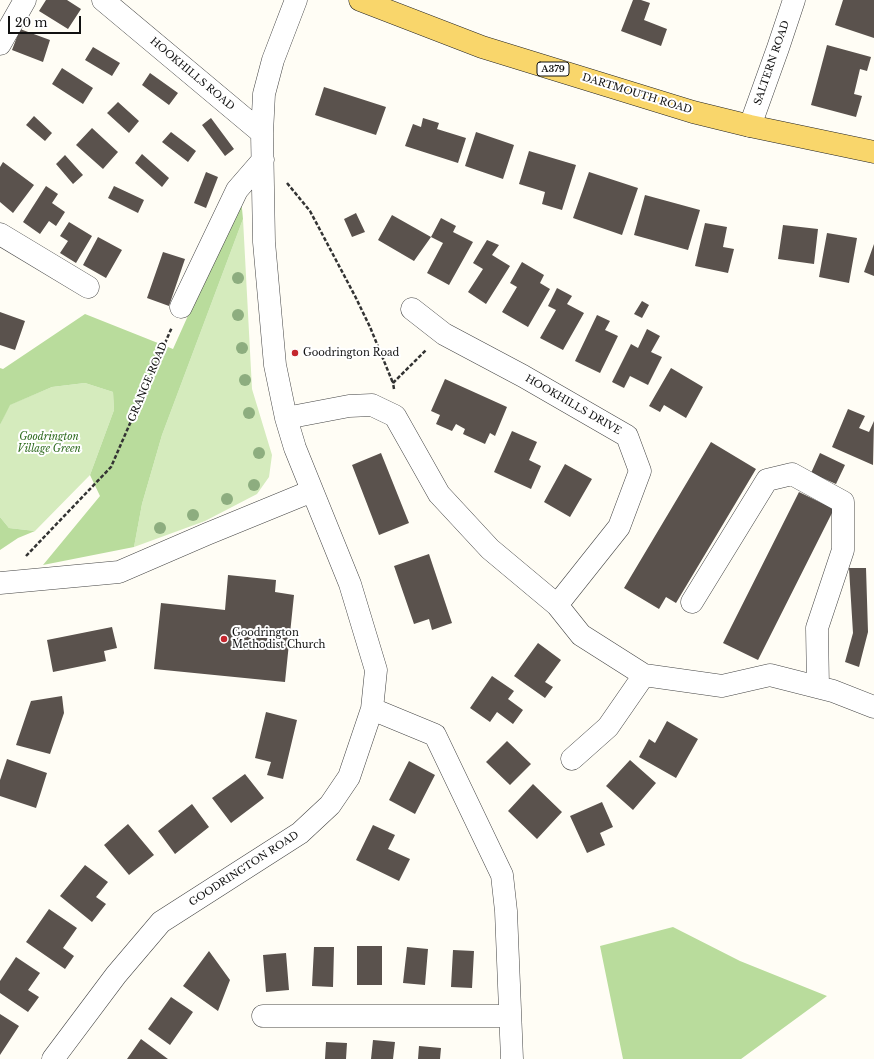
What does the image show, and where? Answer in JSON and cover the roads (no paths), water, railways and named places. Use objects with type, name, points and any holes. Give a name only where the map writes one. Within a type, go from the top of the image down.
[{"type":"main road","name":"DARTMOUTH ROAD","points":[[360,0],[482,47],[693,112],[750,126],[874,152]]},
{"type":"street","points":[[0,44],[25,0]]},
{"type":"street","name":"HOOKHILLS ROAD","points":[[103,0],[262,133]]},
{"type":"street","name":"GOODRINGTON ROAD","points":[[53,1059],[116,975],[161,922],[300,833],[330,805],[349,777],[372,709],[376,670],[350,584],[295,448],[286,418],[275,365],[264,242],[262,133],[264,94],[273,60],[296,0]]},
{"type":"street","name":"SALTERN ROAD","points":[[750,126],[794,0]]},
{"type":"street","points":[[181,307],[237,190],[263,160]]},
{"type":"street","points":[[0,234],[88,287]]},
{"type":"street","name":"HOOKHILLS DRIVE","points":[[412,309],[444,334],[523,376],[627,436],[640,471],[619,527],[557,606]]},
{"type":"street","points":[[286,418],[349,406],[372,405],[395,416],[439,494],[490,549],[557,606],[581,635],[644,675],[722,686],[770,675],[833,691],[874,707]]},
{"type":"street","points":[[692,602],[767,480],[792,474],[843,502],[843,550],[817,628],[818,687]]},
{"type":"street","points":[[0,583],[119,572],[312,491]]},
{"type":"street","points":[[572,759],[608,727],[644,675]]},
{"type":"street","points":[[372,709],[435,735],[502,874],[506,911],[512,1059]]},
{"type":"street","points":[[263,1016],[510,1016]]},
{"type":"place","name":"Goodrington Road","points":[[295,353]]},
{"type":"place","name":"Goodrington Methodist Church","points":[[224,639]]},
{"type":"park label","name":"Goodrington Village Green","points":[[49,442]]}]
